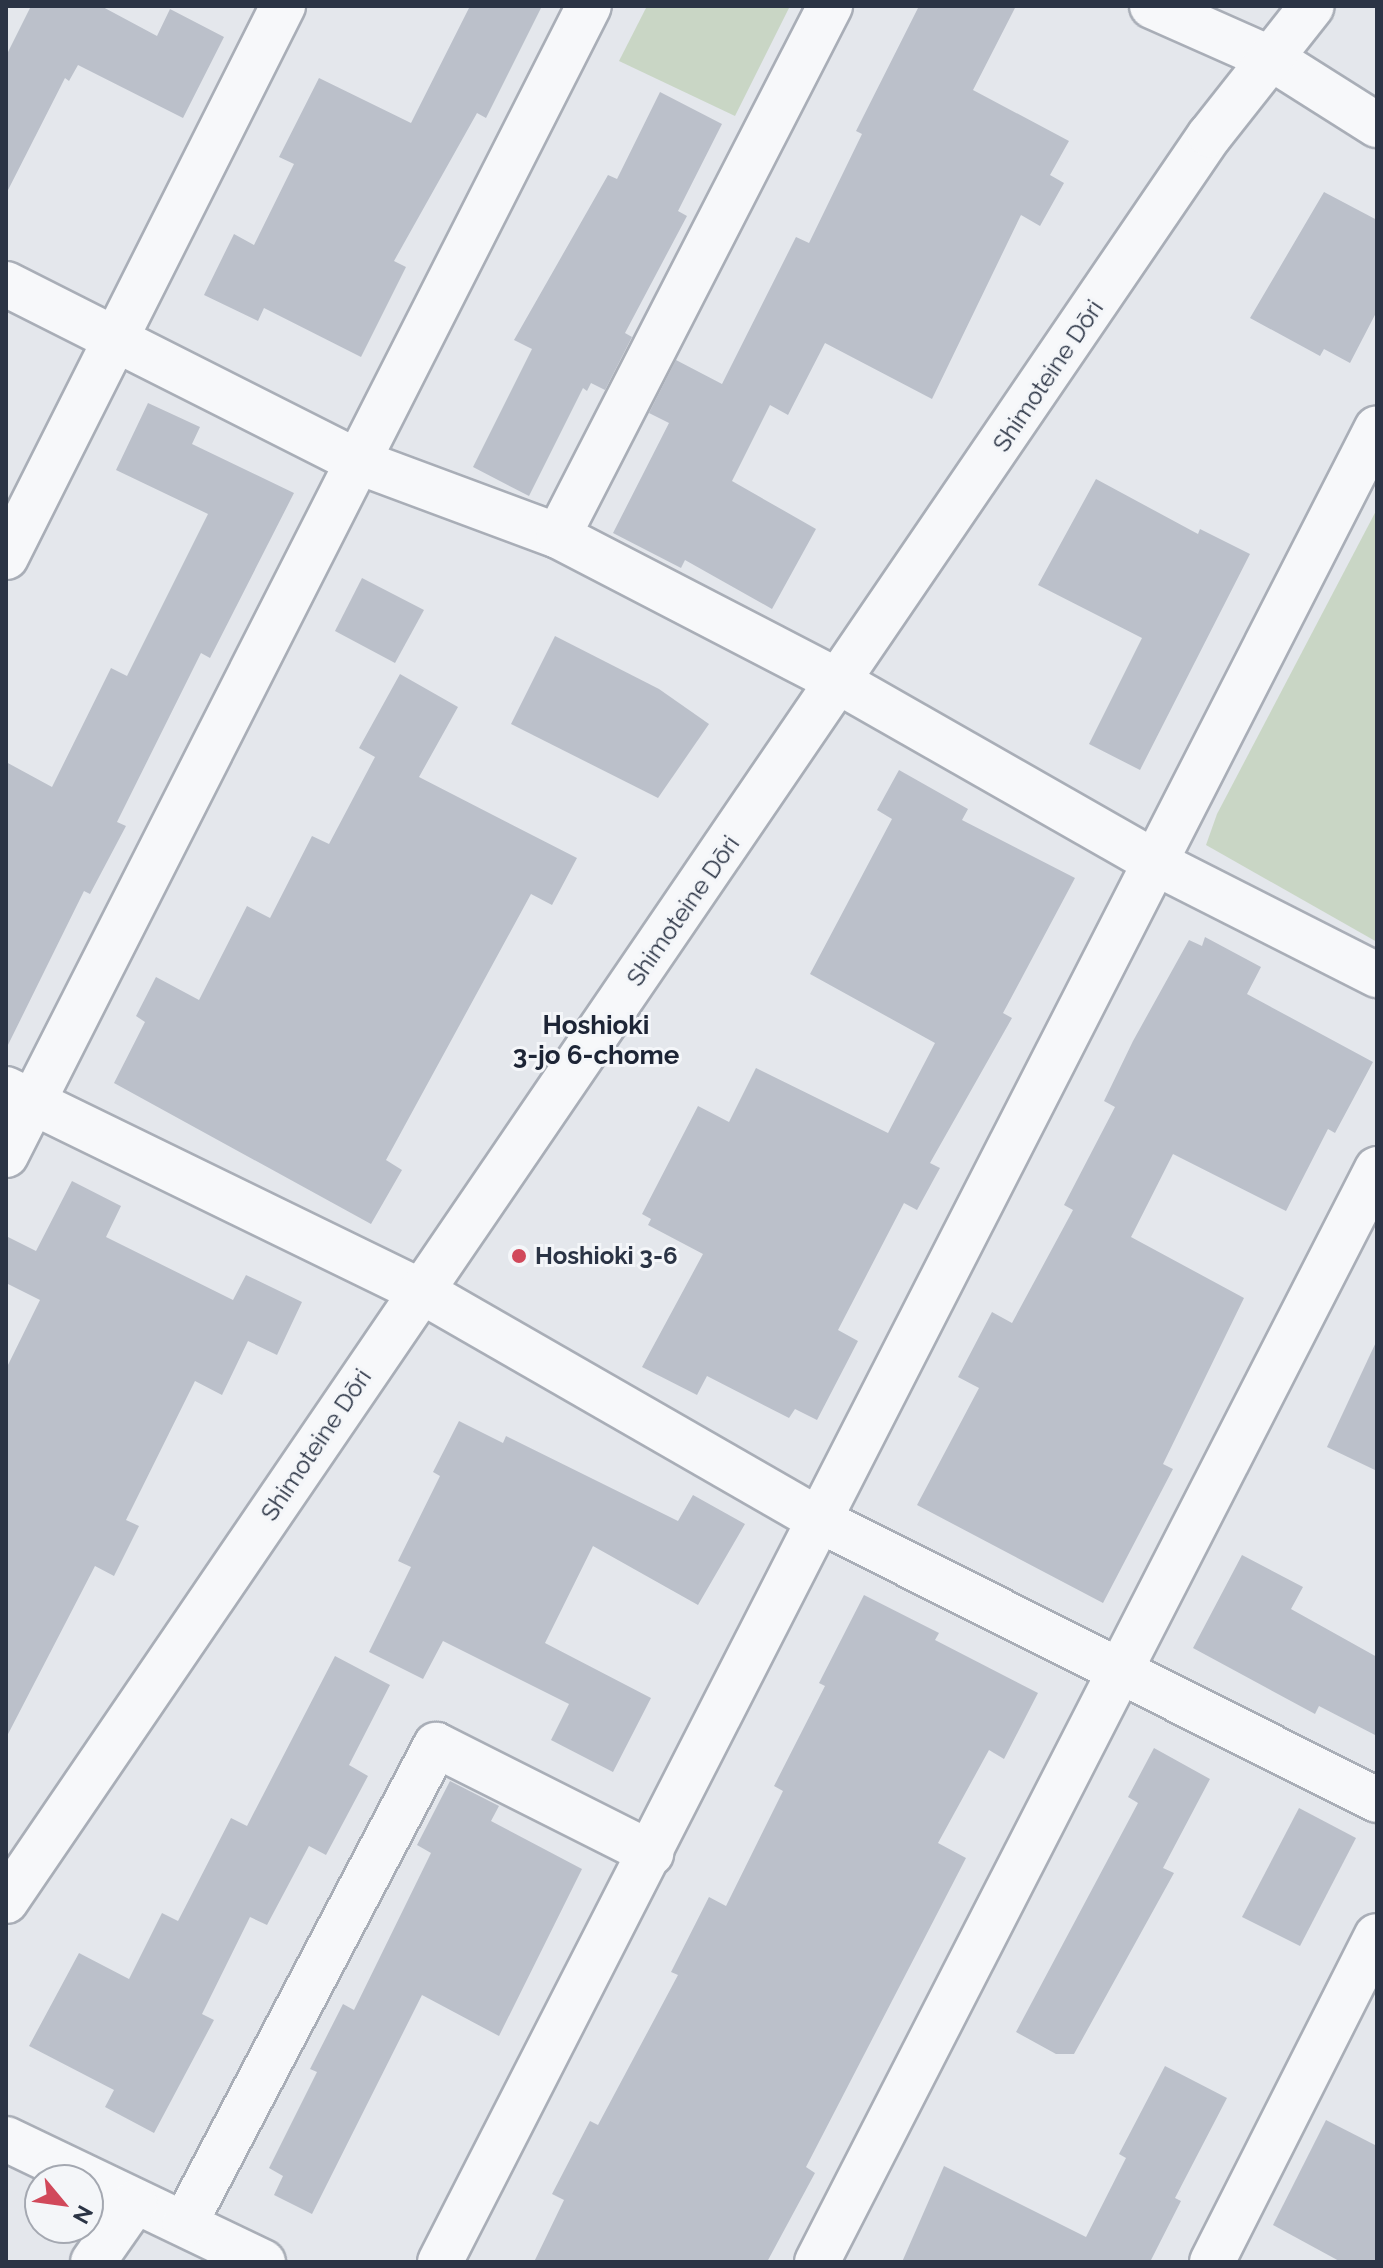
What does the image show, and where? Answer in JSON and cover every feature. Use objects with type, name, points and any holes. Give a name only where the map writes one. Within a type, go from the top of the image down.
[{"type":"street","points":[[6,557],[283,6]]},
{"type":"street","points":[[6,1155],[20,1095],[359,462],[589,6]]},
{"type":"street","points":[[558,536],[830,6]]},
{"type":"street","points":[[1152,6],[1274,60],[1377,125]]},
{"type":"street","name":"Shimoteine Dōri","points":[[6,1901],[421,1291],[841,683],[1210,135],[1274,60],[1312,6]]},
{"type":"street","points":[[6,284],[359,462],[558,536],[841,683],[1158,864],[1377,975]]},
{"type":"street","points":[[440,2262],[1158,864],[1377,428]]},
{"type":"street","points":[[20,1095],[421,1291],[821,1521],[1377,1800]]},
{"type":"street","points":[[817,2262],[1122,1672],[1377,1169]]},
{"type":"street","points":[[185,2223],[436,1745],[651,1853]]},
{"type":"street","points":[[1212,2262],[1377,1936]]},
{"type":"street","points":[[6,2139],[263,2262]]},
{"type":"street","points":[[93,2262],[135,2202]]},
{"type":"green space","points":[[647,6],[790,6],[735,116],[619,61]]},
{"type":"green space","points":[[1377,509],[1377,942],[1206,845],[1217,814]]},
{"type":"building","points":[[31,6],[101,6],[157,36],[170,9],[224,37],[183,118],[78,65],[69,81],[65,78],[6,194],[6,56]]},
{"type":"building","points":[[470,6],[542,6],[486,118],[477,113],[394,261],[406,267],[361,357],[264,308],[258,321],[204,295],[234,234],[254,245],[294,164],[279,157],[319,78],[411,123]]},
{"type":"building","points":[[919,6],[1016,6],[973,90],[1069,141],[1050,175],[1064,183],[1040,226],[1021,215],[932,399],[825,343],[788,415],[770,405],[732,481],[816,529],[772,609],[685,560],[681,568],[613,533],[669,423],[649,413],[676,360],[722,384],[796,237],[809,243],[862,134],[856,131]]},
{"type":"building","points":[[660,92],[722,124],[678,211],[687,216],[625,333],[632,337],[605,390],[591,383],[587,391],[583,388],[529,496],[473,467],[532,349],[514,340],[608,175],[617,179]]},
{"type":"building","points":[[1324,192],[1377,220],[1377,311],[1350,363],[1324,349],[1320,356],[1250,318]]},
{"type":"building","points":[[148,403],[200,427],[192,444],[294,493],[210,658],[201,653],[117,822],[126,826],[90,894],[84,891],[6,1049],[6,762],[52,787],[111,668],[127,676],[208,514],[116,470]]},
{"type":"building","points":[[1096,479],[1198,534],[1200,529],[1250,554],[1140,770],[1089,744],[1142,638],[1038,585]]},
{"type":"building","points":[[362,578],[424,610],[395,663],[335,631]]},
{"type":"building","points":[[555,636],[659,689],[709,724],[658,798],[511,724]]},
{"type":"building","points":[[400,674],[458,707],[419,777],[577,858],[552,905],[531,894],[386,1160],[402,1170],[371,1224],[114,1083],[145,1022],[136,1016],[156,977],[199,1000],[247,906],[270,918],[312,836],[329,844],[375,757],[359,748]]},
{"type":"building","points":[[899,770],[968,809],[962,820],[1075,878],[1003,1013],[1012,1018],[930,1163],[940,1168],[917,1210],[904,1203],[838,1330],[858,1341],[817,1420],[795,1409],[789,1418],[707,1376],[697,1395],[642,1367],[703,1254],[648,1225],[651,1219],[642,1214],[698,1106],[729,1122],[756,1068],[888,1133],[935,1043],[810,974],[892,819],[877,810]]},
{"type":"building","points":[[1205,937],[1261,967],[1247,994],[1373,1062],[1335,1133],[1328,1129],[1286,1211],[1173,1154],[1131,1237],[1244,1298],[1163,1464],[1173,1469],[1103,1603],[917,1505],[979,1388],[958,1377],[992,1312],[1012,1323],[1073,1210],[1064,1205],[1115,1107],[1104,1101],[1133,1041],[1189,940],[1202,946]]},
{"type":"building","points":[[72,1181],[121,1206],[106,1237],[233,1300],[246,1275],[302,1302],[277,1355],[248,1341],[222,1395],[195,1381],[126,1520],[139,1526],[114,1576],[95,1566],[6,1738],[6,1369],[40,1300],[6,1283],[6,1236],[36,1251]]},
{"type":"building","points":[[1377,1340],[1377,1471],[1327,1447]]},
{"type":"building","points":[[459,1421],[503,1443],[506,1436],[678,1521],[693,1495],[745,1524],[698,1605],[593,1546],[545,1643],[651,1698],[613,1772],[551,1740],[569,1704],[443,1641],[423,1679],[369,1652],[411,1567],[398,1561],[440,1476],[433,1472]]},
{"type":"building","points":[[1242,1555],[1303,1587],[1291,1609],[1377,1657],[1377,1736],[1319,1706],[1315,1714],[1193,1648]]},
{"type":"building","points":[[864,1595],[939,1633],[935,1640],[1038,1693],[1004,1759],[989,1750],[938,1843],[966,1858],[806,2167],[815,2173],[767,2262],[534,2262],[564,2200],[552,2194],[590,2121],[598,2125],[678,1975],[671,1972],[709,1897],[726,1906],[783,1791],[774,1786],[825,1686],[819,1683]]},
{"type":"building","points":[[335,1656],[390,1685],[349,1765],[368,1776],[326,1855],[309,1846],[267,1925],[250,1917],[202,2014],[214,2020],[154,2133],[105,2107],[114,2090],[29,2046],[79,1953],[129,1979],[162,1913],[178,1921],[231,1818],[247,1826]]},
{"type":"building","points":[[1154,1748],[1210,1779],[1163,1868],[1174,1873],[1074,2054],[1056,2054],[1016,2032],[1138,1803],[1128,1797]]},
{"type":"building","points":[[450,1781],[499,1806],[491,1821],[582,1869],[499,2036],[422,1995],[312,2214],[274,2195],[283,2176],[269,2168],[317,2072],[310,2069],[343,2004],[354,2010],[431,1853],[417,1845]]},
{"type":"building","points":[[1299,1808],[1356,1838],[1300,1946],[1242,1917]]},
{"type":"building","points":[[1165,2066],[1227,2098],[1175,2198],[1181,2201],[1150,2262],[902,2262],[944,2166],[1086,2237],[1126,2158],[1119,2154]]},
{"type":"building","points":[[1326,2120],[1377,2146],[1377,2262],[1341,2262],[1273,2225]]},
{"type":"place","name":"Hoshioki 3-6","points":[[519,1256]]},
{"type":"district","name":"Hoshioki 3-jo 6-chome","points":[[596,1041]]}]
